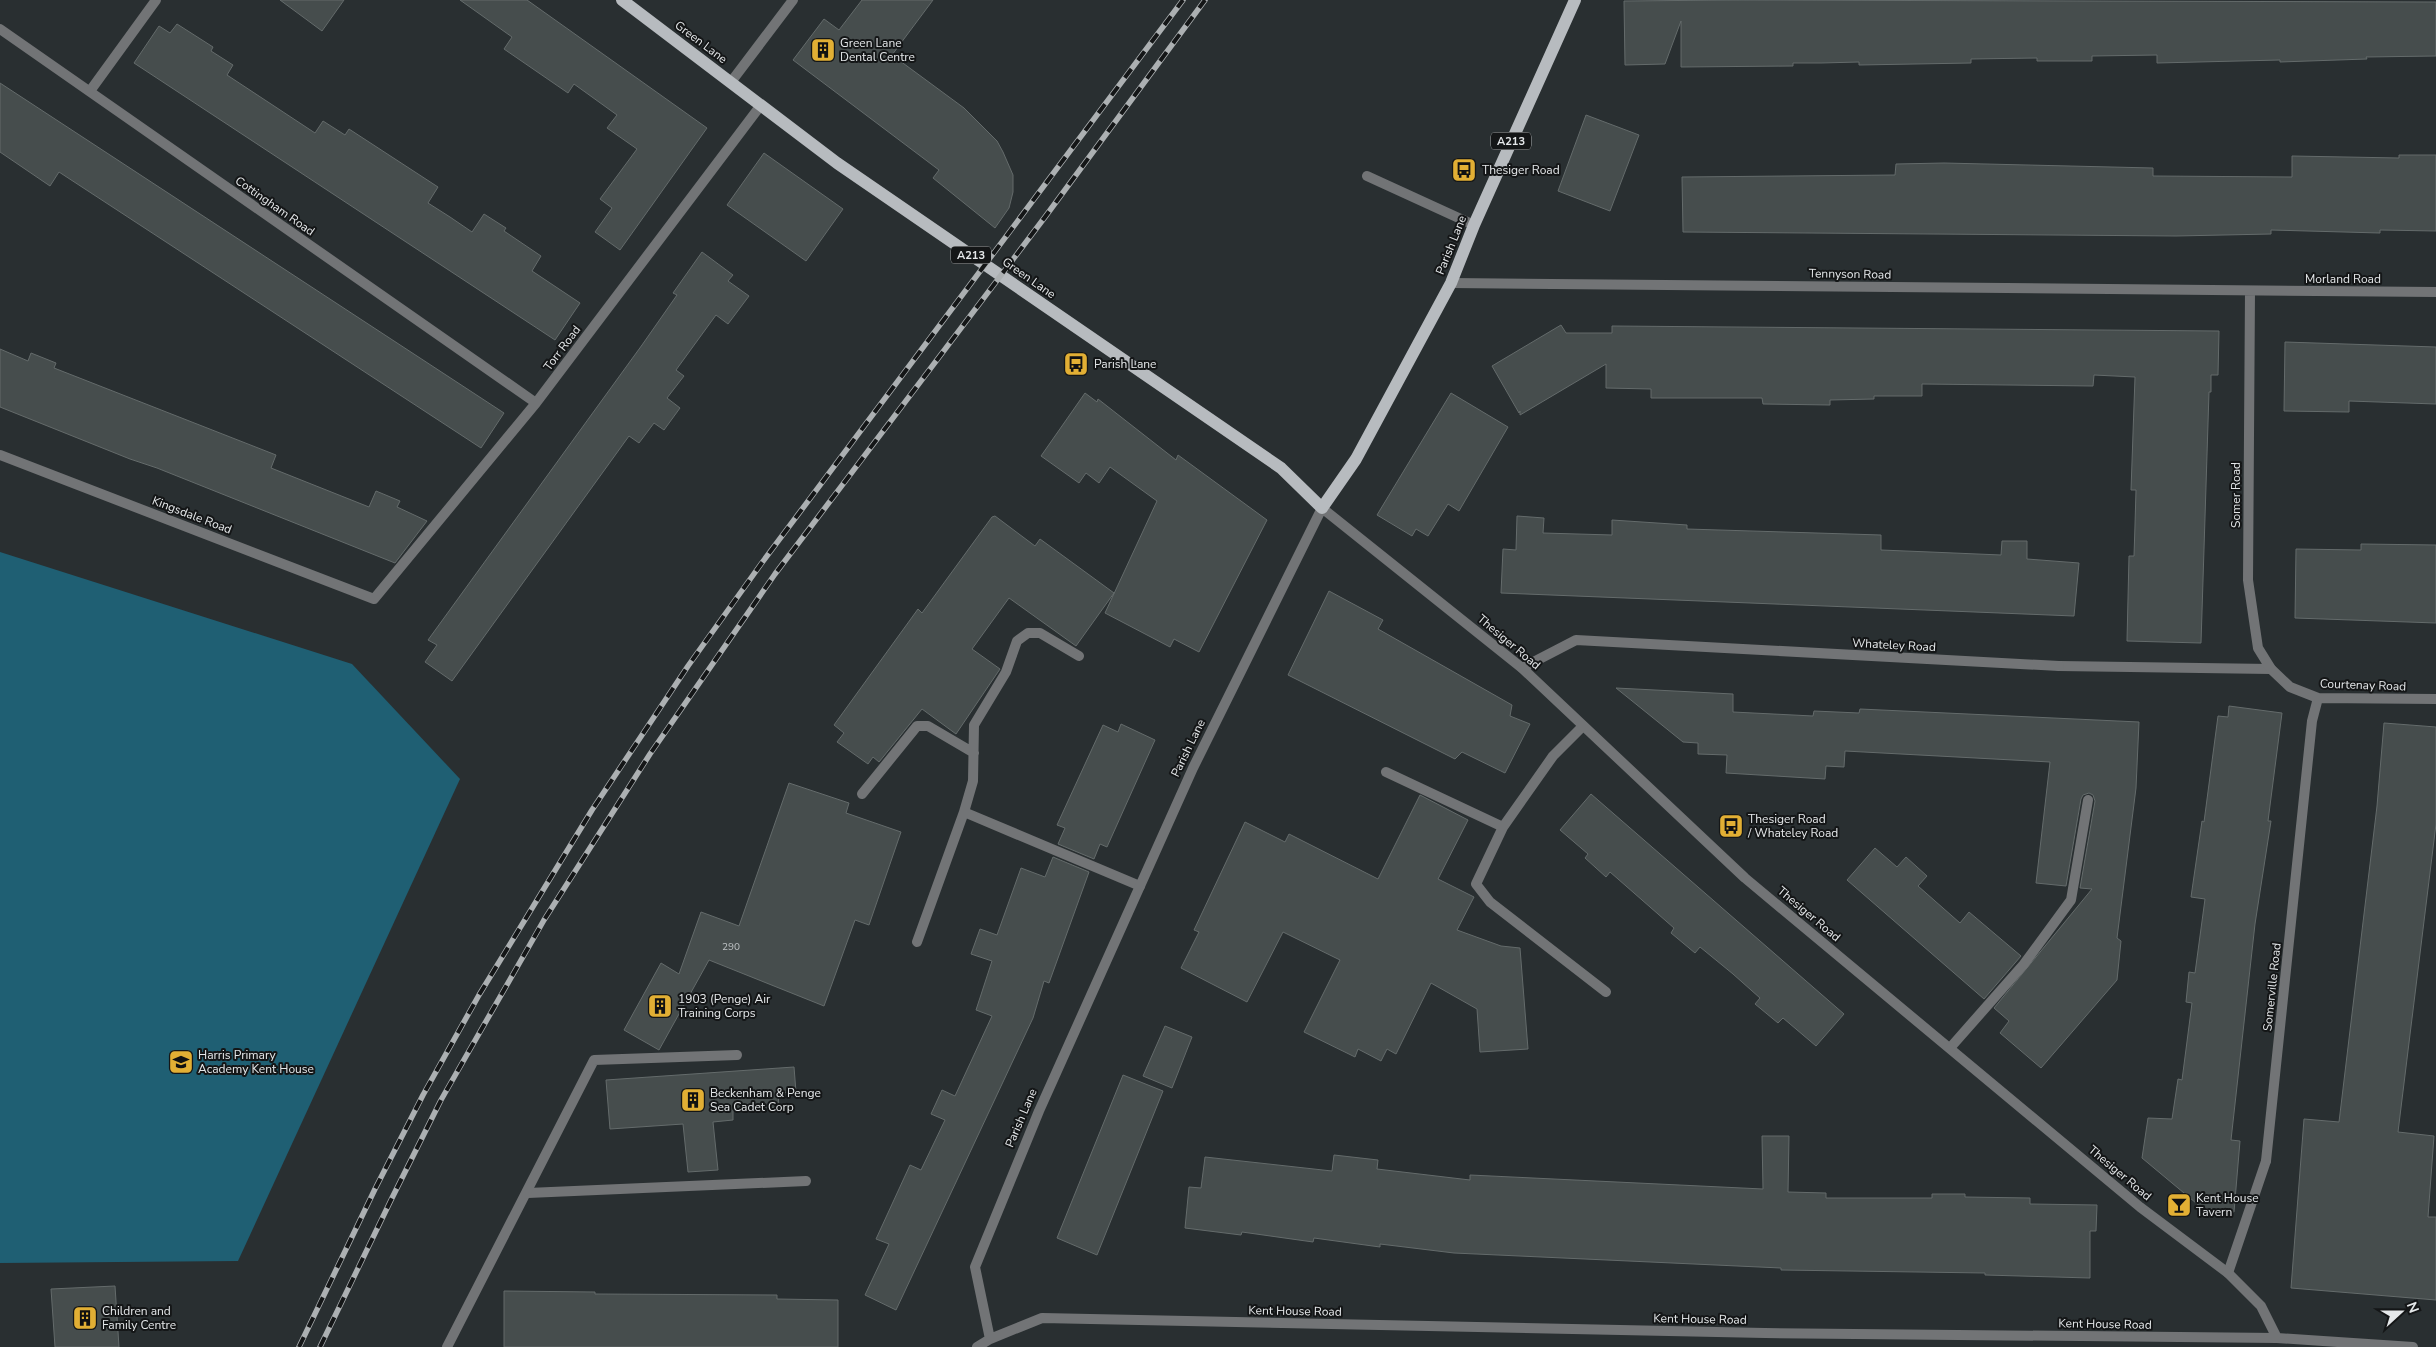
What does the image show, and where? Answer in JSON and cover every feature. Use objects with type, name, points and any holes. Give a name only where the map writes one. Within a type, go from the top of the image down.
[{"type":"main road","name":"Green Lane","points":[[622,0],[844,168],[1281,468],[1322,508]]},
{"type":"main road","name":"Parish Lane","points":[[1322,508],[1356,459],[1451,283],[1474,225],[1575,0]]},
{"type":"street","points":[[90,91],[156,0]]},
{"type":"street","points":[[731,82],[793,0]]},
{"type":"street","name":"Cottingham Road","points":[[0,29],[536,403]]},
{"type":"street","name":"Torr Road","points":[[374,599],[536,403],[761,105]]},
{"type":"street","points":[[1367,176],[1474,225]]},
{"type":"street","name":"Tennyson Road","points":[[1451,283],[2250,290]]},
{"type":"street","name":"Morland Road","points":[[2250,290],[2436,292]]},
{"type":"street","name":"Somer Road","points":[[2250,290],[2248,580],[2258,648],[2271,669],[2290,687]]},
{"type":"street","name":"Kingsdale Road","points":[[0,455],[374,599]]},
{"type":"street","name":"Thesiger Road","points":[[1322,508],[1522,668],[1745,878],[2140,1207],[2228,1274],[2261,1306],[2277,1338]]},
{"type":"street","name":"Parish Lane","points":[[990,1338],[975,1267],[1039,1111],[1192,768],[1322,508]]},
{"type":"street","points":[[917,942],[964,812],[973,781],[974,725],[1006,672],[1017,642],[1028,633],[1040,634],[1078,656]]},
{"type":"street","name":"Whateley Road","points":[[1522,668],[1576,640],[2059,666],[2271,669]]},
{"type":"street","name":"Courtenay Road","points":[[2290,687],[2318,698],[2436,699]]},
{"type":"street","name":"Somerville Road","points":[[2228,1274],[2266,1161],[2312,721],[2318,698]]},
{"type":"street","points":[[862,794],[917,726],[928,726],[974,753]]},
{"type":"street","points":[[1583,726],[1553,756],[1503,827],[1476,884],[1490,902],[1606,992]]},
{"type":"street","points":[[1386,772],[1503,827]]},
{"type":"street","points":[[1950,1048],[2024,964],[2071,900],[2088,800]]},
{"type":"street","points":[[964,812],[1140,886]]},
{"type":"street","points":[[447,1347],[528,1193],[594,1060],[737,1055]]},
{"type":"street","points":[[528,1193],[806,1181]]},
{"type":"street","name":"Kent House Road","points":[[977,1347],[990,1338],[1042,1318],[1790,1334],[2277,1338],[2413,1347]]},
{"type":"shaded area","name":"Harris Primary Academy Kent House","points":[[0,552],[352,664],[460,779],[238,1261],[0,1263]]},
{"type":"building","points":[[280,0],[344,0],[322,31]]},
{"type":"building","points":[[460,0],[527,0],[707,128],[620,250],[595,232],[612,208],[600,199],[637,149],[607,128],[617,115],[574,84],[568,93],[504,49],[512,37]]},
{"type":"building","points":[[862,0],[933,0],[892,55],[964,108],[997,141],[1013,175],[1013,192],[1009,208],[995,228],[933,178],[939,170],[793,60],[824,19],[839,30]]},
{"type":"building","points":[[1624,1],[2436,2],[2436,56],[2366,57],[2367,59],[2280,62],[2280,60],[2157,63],[2157,55],[2092,56],[2092,61],[2037,61],[2037,58],[1971,59],[1971,63],[1859,65],[1859,62],[1793,63],[1793,66],[1681,67],[1681,21],[1665,64],[1625,65]]},
{"type":"building","points":[[177,24],[213,47],[211,51],[233,65],[227,75],[315,133],[323,121],[345,135],[349,129],[438,187],[428,203],[472,232],[484,214],[506,228],[504,231],[541,256],[532,271],[580,303],[555,340],[134,63],[159,26],[170,33]]},
{"type":"building","points":[[0,83],[504,413],[481,448],[59,172],[50,186],[0,152]]},
{"type":"building","points":[[1586,115],[1639,135],[1610,211],[1558,191]]},
{"type":"building","points":[[764,153],[843,209],[806,261],[727,205]]},
{"type":"building","points":[[2399,155],[2436,155],[2436,231],[2380,230],[2380,233],[2271,230],[2271,234],[2176,236],[1683,232],[1682,177],[1895,175],[1896,164],[1944,163],[2153,168],[2153,176],[2292,177],[2292,156],[2399,158]]},
{"type":"building","points":[[702,252],[733,275],[728,281],[749,296],[728,324],[716,315],[676,370],[684,376],[667,398],[680,408],[664,430],[654,423],[639,443],[629,436],[452,681],[425,662],[437,645],[428,640],[642,345],[677,295],[673,293]]},
{"type":"building","points":[[1561,325],[1566,333],[1612,333],[1612,326],[2219,331],[2218,375],[2211,375],[2211,392],[2209,392],[2201,643],[2127,641],[2129,556],[2134,556],[2135,525],[2136,490],[2131,490],[2135,377],[2094,375],[2093,386],[1922,384],[1922,396],[1874,396],[1874,399],[1830,400],[1830,405],[1763,404],[1762,398],[1651,398],[1651,389],[1606,388],[1606,364],[1520,415],[1520,411],[1519,413],[1492,366]]},
{"type":"building","points":[[2285,342],[2436,347],[2436,404],[2349,401],[2349,412],[2284,411]]},
{"type":"building","points":[[0,349],[28,361],[31,353],[56,363],[54,368],[276,455],[271,468],[369,507],[376,491],[400,501],[397,507],[427,521],[395,563],[0,407]]},
{"type":"building","points":[[1085,393],[1097,402],[1098,399],[1176,460],[1178,455],[1267,520],[1199,652],[1174,639],[1170,647],[1105,613],[1157,501],[1110,467],[1099,483],[1086,473],[1079,483],[1041,456]]},
{"type":"building","points":[[1451,393],[1508,427],[1459,511],[1448,504],[1428,536],[1416,529],[1412,536],[1377,515]]},
{"type":"building","points":[[995,516],[1035,546],[1040,539],[1114,593],[1076,646],[1009,598],[972,649],[1000,669],[956,734],[922,709],[879,762],[873,757],[868,764],[837,742],[844,733],[834,725],[918,609],[922,613],[992,517]]},
{"type":"building","points":[[1517,516],[1544,518],[1543,533],[1612,535],[1612,520],[1687,525],[1687,529],[1881,535],[1881,550],[2001,555],[2002,541],[2027,541],[2027,559],[2079,563],[2074,616],[1501,593],[1503,549],[1516,550]]},
{"type":"building","points":[[2361,544],[2436,545],[2436,623],[2295,618],[2296,549],[2361,550]]},
{"type":"building","points":[[1329,591],[1383,620],[1378,629],[1512,705],[1510,716],[1530,724],[1505,773],[1462,752],[1455,759],[1288,675]]},
{"type":"building","points":[[1616,688],[1733,694],[1733,712],[1813,716],[1814,711],[1859,713],[1860,709],[2139,722],[2136,788],[2117,938],[2121,941],[2117,980],[2041,1068],[2000,1033],[2009,1021],[1994,1008],[2092,889],[2080,888],[2095,801],[2093,795],[2089,793],[2083,795],[2081,799],[2066,886],[2036,883],[2050,762],[1845,751],[1844,767],[1826,766],[1825,779],[1726,773],[1727,755],[1698,754],[1698,743],[1683,742]]},
{"type":"building","points":[[2229,706],[2282,713],[2268,821],[2271,821],[2255,924],[2231,1140],[2240,1141],[2234,1212],[2202,1208],[2142,1158],[2148,1118],[2172,1119],[2178,1079],[2182,1080],[2192,1003],[2186,1002],[2189,972],[2195,973],[2205,899],[2191,897],[2202,821],[2204,822],[2218,716],[2228,717]]},
{"type":"building","points":[[2384,723],[2436,727],[2436,824],[2398,1132],[2434,1136],[2428,1217],[2436,1217],[2436,1300],[2291,1288],[2304,1119],[2339,1122],[2377,806]]},
{"type":"building","points":[[1121,724],[1155,740],[1107,847],[1100,844],[1094,859],[1058,844],[1065,828],[1057,825],[1103,725],[1118,732]]},
{"type":"building","points":[[789,783],[849,803],[846,813],[901,832],[869,925],[855,920],[824,1006],[709,960],[659,1050],[624,1030],[661,963],[679,974],[701,912],[739,926]]},
{"type":"building","points":[[1591,794],[1844,1014],[1816,1046],[1783,1018],[1778,1023],[1755,1004],[1760,998],[1700,947],[1695,953],[1671,933],[1674,928],[1610,872],[1606,877],[1585,858],[1588,854],[1560,830]]},
{"type":"building","points":[[1420,795],[1468,820],[1438,879],[1474,897],[1457,930],[1501,946],[1520,948],[1528,1049],[1480,1052],[1477,1009],[1431,983],[1396,1054],[1387,1049],[1381,1061],[1358,1049],[1355,1057],[1304,1032],[1340,960],[1283,932],[1247,1002],[1181,968],[1199,932],[1194,930],[1245,822],[1285,842],[1289,834],[1378,879]]},
{"type":"building","points":[[1875,848],[1897,867],[1906,857],[1927,876],[1918,886],[1960,923],[1969,912],[2021,956],[1984,999],[1847,880]]},
{"type":"building","points":[[1053,857],[1089,872],[1049,983],[1044,981],[1033,1018],[896,1310],[865,1295],[889,1244],[876,1239],[910,1165],[921,1170],[945,1120],[931,1114],[942,1090],[955,1096],[992,1016],[976,1010],[992,961],[971,954],[980,929],[997,935],[1021,868],[1045,877]]},
{"type":"building","points":[[1165,1026],[1192,1037],[1172,1088],[1143,1076]]},
{"type":"building","name":"Beckenham & Penge Sea Cadet Corp","points":[[794,1067],[796,1092],[778,1093],[779,1107],[733,1110],[733,1120],[713,1122],[718,1170],[688,1172],[683,1124],[610,1129],[606,1080]]},
{"type":"building","points":[[1123,1075],[1163,1091],[1097,1255],[1057,1238]]},
{"type":"building","points":[[1762,1136],[1789,1136],[1788,1192],[1826,1193],[1826,1198],[1932,1198],[1932,1194],[1965,1194],[1965,1197],[2030,1198],[2030,1204],[2097,1205],[2096,1231],[2090,1231],[2090,1278],[1985,1275],[1985,1273],[1781,1270],[1781,1268],[1454,1253],[1380,1244],[1380,1247],[1314,1238],[1313,1242],[1242,1232],[1241,1235],[1185,1228],[1189,1187],[1201,1188],[1205,1157],[1332,1171],[1334,1155],[1378,1160],[1377,1169],[1470,1180],[1470,1175],[1763,1189]]},
{"type":"building","name":"Children and Family Centre","points":[[115,1286],[119,1347],[55,1347],[51,1289]]},
{"type":"building","points":[[504,1291],[595,1292],[595,1294],[777,1295],[777,1299],[838,1300],[838,1347],[504,1347]]},
{"type":"railway","points":[[299,1347],[375,1189],[423,1095],[479,995],[592,810],[688,666],[761,564],[1183,0]]},
{"type":"railway","points":[[320,1347],[441,1100],[544,920],[650,754],[775,574],[1045,217],[1205,0]]},
{"type":"place","name":"Green Lane Dental Centre","points":[[823,50]]},
{"type":"place","name":"Thesiger Road","points":[[1464,170]]},
{"type":"place","name":"Parish Lane","points":[[1076,364]]},
{"type":"place","name":"Thesiger Road / Whateley Road","points":[[1731,826]]},
{"type":"place","name":"1903 (Penge) Air Training Corps","points":[[660,1006]]},
{"type":"place","name":"Harris Primary Academy Kent House","points":[[181,1062]]},
{"type":"place","name":"Beckenham & Penge Sea Cadet Corp","points":[[693,1100]]},
{"type":"place","name":"Kent House Tavern","points":[[2179,1205]]},
{"type":"place","name":"Children and Family Centre","points":[[85,1318]]}]
